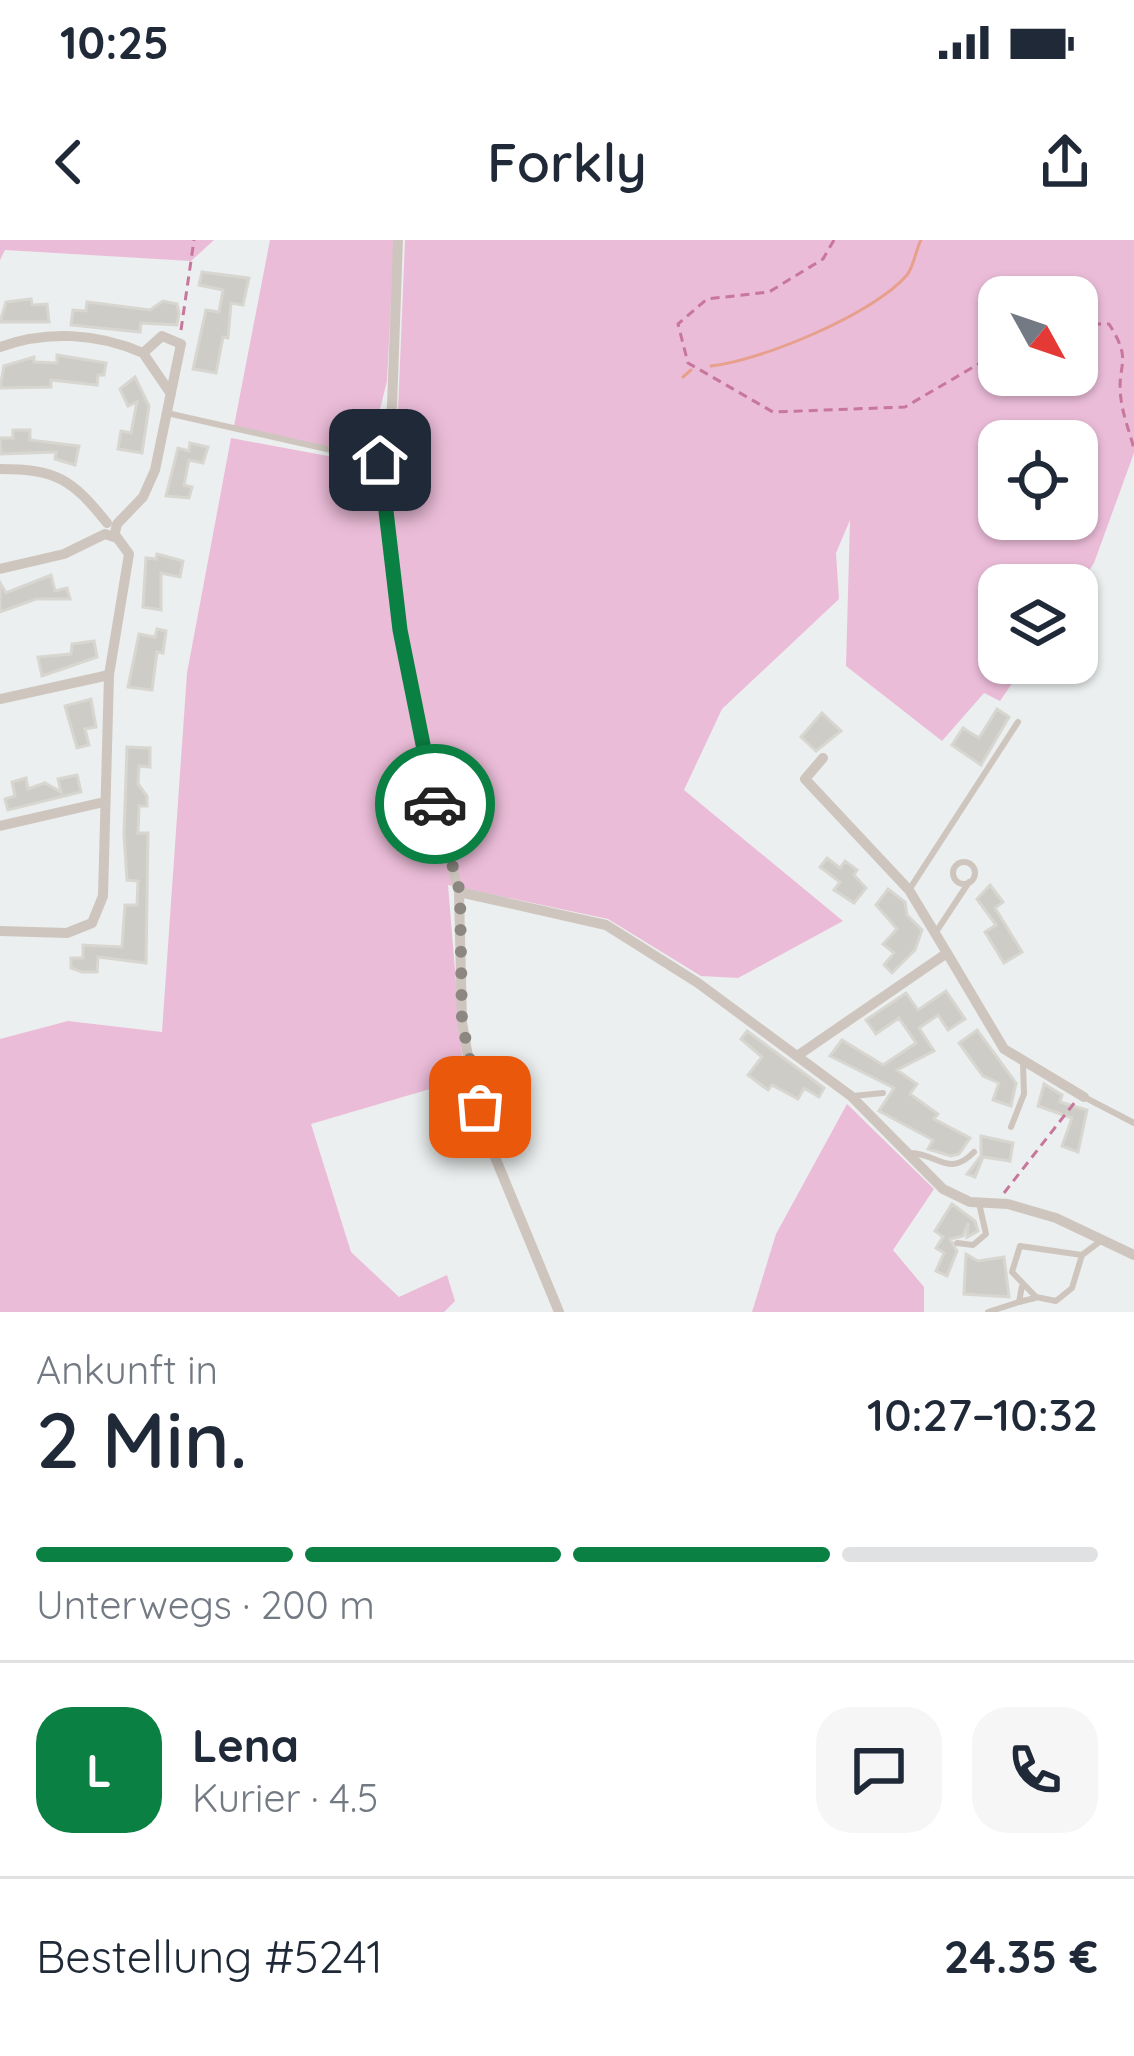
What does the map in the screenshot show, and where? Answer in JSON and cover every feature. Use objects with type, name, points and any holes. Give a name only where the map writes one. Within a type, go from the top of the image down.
[{"type":"street","points":[[398,240],[392,406],[380,460],[400,630],[426,773],[460,892],[462,1022],[470,1068],[490,1145],[560,1312]]},
{"type":"street","points":[[0,569],[64,554],[111,529],[142,497],[154,470],[182,344],[162,336],[143,353]]},
{"type":"street","points":[[0,346],[26,338],[86,337],[143,353],[171,394]]},
{"type":"street","points":[[0,469],[50,471],[72,483],[130,554],[109,675],[103,896],[92,923],[67,933],[0,931]]},
{"type":"street","points":[[0,699],[109,675]]},
{"type":"street","points":[[823,758],[805,779],[909,890],[1004,1049],[1081,1096]]},
{"type":"street","points":[[0,826],[104,802]]},
{"type":"street","points":[[460,892],[606,925],[698,982],[851,1096],[943,1189],[980,1203],[1056,1218],[1134,1255]]},
{"type":"street","points":[[796,1056],[947,953]]},
{"type":"lane","points":[[166,413],[380,460]]},
{"type":"lane","points":[[909,890],[1018,722]]},
{"type":"lane","points":[[936,932],[946,925],[969,882]]},
{"type":"lane","points":[[1011,1126],[1024,1094],[1023,1064]]},
{"type":"lane","points":[[851,1096],[884,1094]]},
{"type":"lane","points":[[1081,1096],[1134,1123]]},
{"type":"lane","points":[[911,1153],[948,1167],[962,1164],[974,1152]]},
{"type":"lane","points":[[957,1243],[973,1245],[986,1234],[980,1203]]},
{"type":"lane","points":[[988,1312],[1036,1298],[1064,1297],[1079,1273],[1082,1255],[1102,1240]]},
{"type":"lane","points":[[1036,1298],[1022,1286],[1011,1264],[1020,1246],[1082,1255]]},
{"type":"lane","points":[[1019,1302],[1022,1286]]},
{"type":"path","points":[[182,344],[194,240]]},
{"type":"path","points":[[834,240],[823,259],[769,292],[706,299],[677,325],[688,363],[773,412],[905,407],[978,364]]},
{"type":"path","points":[[1098,324],[1109,324],[1124,344],[1126,369],[1120,394],[1134,449]]},
{"type":"path","points":[[996,1203],[1065,1122],[1081,1096]]},
{"type":"shaded area","points":[[0,240],[214,240],[191,261],[5,250],[0,260]]},
{"type":"shaded area","points":[[270,240],[394,240],[387,381],[368,457],[234,426]]},
{"type":"shaded area","points":[[405,240],[1134,240],[1134,453],[1093,564],[978,564],[978,684],[1012,684],[1000,701],[984,693],[942,741],[846,666],[850,520],[836,553],[839,599],[722,709],[684,790],[843,921],[738,978],[701,976],[608,919],[448,885],[464,1079],[311,1124],[351,1252],[399,1297],[447,1275],[455,1301],[444,1312],[0,1312],[0,1039],[68,1021],[162,1032],[187,673],[231,438],[376,465],[394,463],[407,414],[398,412]]},
{"type":"shaded area","points":[[847,1104],[934,1189],[893,1250],[924,1287],[924,1312],[752,1312],[776,1234]]},
{"type":"building","points":[[202,272],[249,278],[243,305],[231,303],[228,338],[223,337],[216,373],[193,369],[206,310],[219,312],[223,290],[199,285]]},
{"type":"building","points":[[31,299],[32,305],[47,304],[49,322],[0,322],[6,302]]},
{"type":"building","points":[[163,301],[177,304],[177,325],[141,323],[140,332],[71,325],[73,310],[86,311],[87,302],[150,310]]},
{"type":"building","points":[[57,355],[106,363],[104,375],[98,375],[97,385],[51,380],[51,387],[0,388],[4,366],[34,357],[34,362],[57,363]]},
{"type":"building","points":[[135,377],[149,406],[142,453],[118,449],[121,431],[131,433],[137,402],[128,406],[120,389]]},
{"type":"building","points":[[13,430],[30,430],[30,440],[79,446],[75,465],[55,459],[56,452],[1,454],[0,438],[13,438]]},
{"type":"building","points":[[190,443],[208,447],[203,463],[189,460],[184,485],[192,487],[189,498],[166,496],[178,448],[189,451]]},
{"type":"building","points":[[157,554],[183,561],[180,577],[161,573],[161,610],[143,607],[146,558],[156,559]]},
{"type":"building","points":[[51,575],[55,591],[67,588],[70,599],[36,599],[0,612],[0,583],[6,593]]},
{"type":"building","points":[[157,629],[166,631],[163,653],[157,652],[152,690],[128,687],[139,634],[155,637]]},
{"type":"building","points":[[94,641],[97,657],[42,676],[38,657],[71,654],[72,644]]},
{"type":"building","points":[[91,699],[96,727],[85,729],[89,745],[77,748],[65,706]]},
{"type":"building","points":[[997,709],[1009,717],[981,765],[952,745],[963,728],[979,738]]},
{"type":"building","points":[[822,713],[841,731],[816,751],[801,737]]},
{"type":"building","points":[[127,747],[150,748],[150,767],[139,766],[138,784],[147,796],[147,806],[139,806],[138,833],[148,833],[146,963],[98,957],[97,972],[82,972],[71,968],[71,958],[83,958],[83,945],[122,947],[125,905],[137,905],[138,881],[127,880],[124,835]]},
{"type":"building","points":[[77,775],[81,792],[8,810],[5,799],[15,796],[12,782],[26,778],[28,789],[45,783],[61,792],[58,779]]},
{"type":"building","points":[[827,858],[840,868],[845,861],[857,870],[854,875],[866,888],[854,903],[834,890],[840,882],[820,867]]},
{"type":"building","points":[[990,885],[1003,902],[995,908],[1022,952],[1004,963],[985,932],[996,925],[977,899]]},
{"type":"building","points":[[888,889],[905,902],[907,915],[922,930],[915,950],[892,973],[884,965],[894,953],[883,944],[897,929],[876,905]]},
{"type":"building","points":[[946,991],[965,1019],[948,1030],[938,1015],[919,1028],[934,1051],[897,1070],[917,1084],[910,1094],[938,1114],[934,1119],[970,1138],[959,1154],[951,1156],[928,1149],[933,1140],[879,1111],[894,1088],[830,1056],[842,1040],[883,1065],[916,1043],[899,1018],[876,1034],[866,1020],[906,993],[918,1010]]},
{"type":"building","points":[[977,1030],[1016,1083],[1011,1106],[993,1100],[999,1083],[983,1076],[959,1043]]},
{"type":"building","points":[[747,1031],[824,1088],[819,1097],[804,1088],[798,1099],[772,1085],[768,1090],[748,1075],[762,1057],[741,1039]]},
{"type":"building","points":[[1044,1084],[1062,1095],[1060,1102],[1087,1110],[1078,1152],[1062,1146],[1072,1118],[1038,1106]]},
{"type":"building","points":[[981,1136],[1013,1143],[1010,1161],[983,1157],[975,1177],[967,1174],[981,1156]]},
{"type":"building","points":[[952,1204],[975,1221],[978,1231],[967,1237],[968,1223],[963,1236],[950,1239],[957,1251],[947,1276],[936,1271],[944,1253],[936,1248],[943,1237],[935,1231]]},
{"type":"building","points":[[966,1254],[978,1261],[1004,1257],[1009,1297],[964,1294]]},
{"type":"waterway","points":[[711,366],[786,345],[869,305],[907,275],[921,240]]},
{"type":"waterway","points":[[683,377],[691,370]]},
{"type":"way so far","points":[[435,804],[460,892],[462,1022],[480,1107]]},
{"type":"route","points":[[380,460],[400,630],[435,804]]}]
